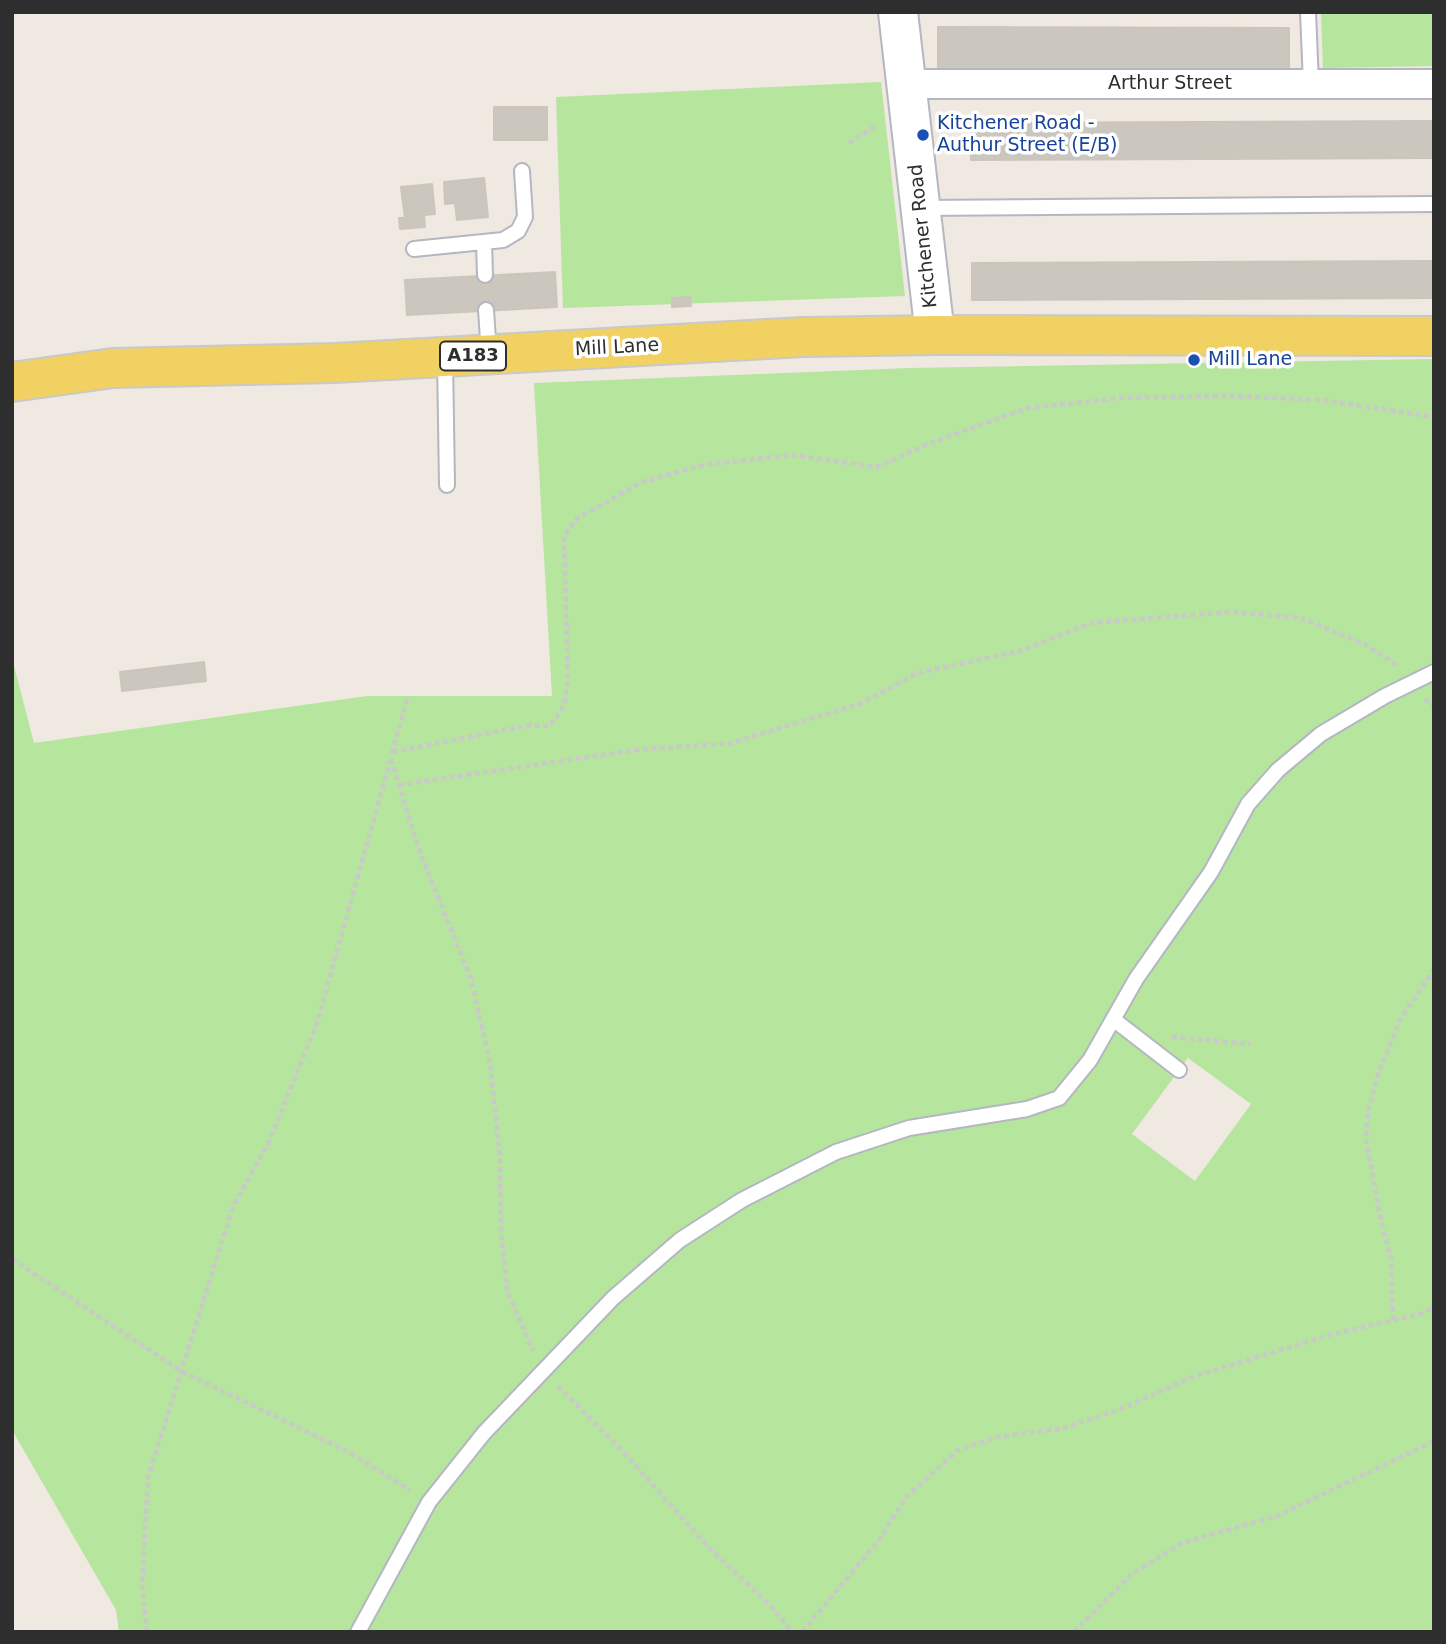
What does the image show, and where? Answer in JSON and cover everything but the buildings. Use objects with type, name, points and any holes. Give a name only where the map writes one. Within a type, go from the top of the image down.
[{"type":"main road","name":"Mill Lane","points":[[12,382],[113,369],[335,363],[804,338],[935,335],[1434,336]]},
{"type":"street","name":"Kitchener Road","points":[[898,12],[935,335]]},
{"type":"street","name":"Arthur Street","points":[[907,84],[1434,84]]},
{"type":"lane","points":[[1308,12],[1311,84]]},
{"type":"lane","points":[[414,250],[503,240],[518,231],[525,218],[522,171]]},
{"type":"lane","points":[[920,208],[1434,204]]},
{"type":"lane","points":[[484,243],[485,275]]},
{"type":"lane","points":[[486,310],[489,355]]},
{"type":"lane","points":[[445,357],[447,485]]},
{"type":"lane","points":[[358,1632],[429,1502],[484,1433],[613,1298],[671,1248],[743,1200],[836,1152],[909,1128],[1027,1109],[1059,1098],[1090,1060],[1136,979],[1211,872],[1248,804],[1278,770],[1321,734],[1411,683],[1434,673]]},
{"type":"lane","points":[[1113,1019],[1179,1070]]},
{"type":"path","points":[[393,752],[530,724],[550,726],[564,706],[568,679],[564,536],[575,520],[642,482],[703,465],[792,455],[876,467],[933,442],[1028,408],[1121,398],[1228,396],[1322,400],[1434,417]]},
{"type":"path","points":[[399,785],[636,750],[732,743],[859,704],[918,673],[1020,651],[1091,622],[1152,616],[1231,612],[1301,618],[1364,644],[1396,664],[1434,708]]},
{"type":"path","points":[[147,1632],[142,1585],[148,1478],[233,1206],[268,1144],[317,1023],[408,696]]},
{"type":"path","points":[[391,759],[418,847],[471,979],[491,1062],[500,1158],[501,1231],[508,1290],[521,1327],[542,1372],[585,1412],[671,1508],[771,1606],[792,1632]]},
{"type":"path","points":[[1393,1320],[1391,1257],[1382,1225],[1366,1140],[1368,1112],[1378,1074],[1400,1020],[1434,969]]},
{"type":"path","points":[[1138,1040],[1167,1036],[1251,1044]]},
{"type":"path","points":[[12,1259],[181,1371],[345,1450],[429,1502]]},
{"type":"path","points":[[802,1632],[879,1540],[907,1496],[958,1450],[997,1437],[1064,1428],[1128,1406],[1192,1377],[1333,1334],[1420,1314],[1434,1308]]},
{"type":"path","points":[[1074,1632],[1133,1573],[1182,1543],[1277,1516],[1434,1441]]},
{"type":"green space","points":[[1321,12],[1434,12],[1434,66],[1323,68]]},
{"type":"green space","points":[[881,82],[905,296],[563,308],[556,97]]},
{"type":"green space","points":[[1434,359],[1434,1632],[119,1632],[116,1610],[12,1430],[12,658],[34,743],[367,696],[552,696],[534,383],[910,368]],"holes":[[[1188,1058],[1251,1104],[1195,1181],[1132,1134]]]},
{"type":"place","name":"Kitchener Road - Authur Street (E/B)","points":[[923,135]]},
{"type":"place","name":"Mill Lane","points":[[1194,360]]}]
